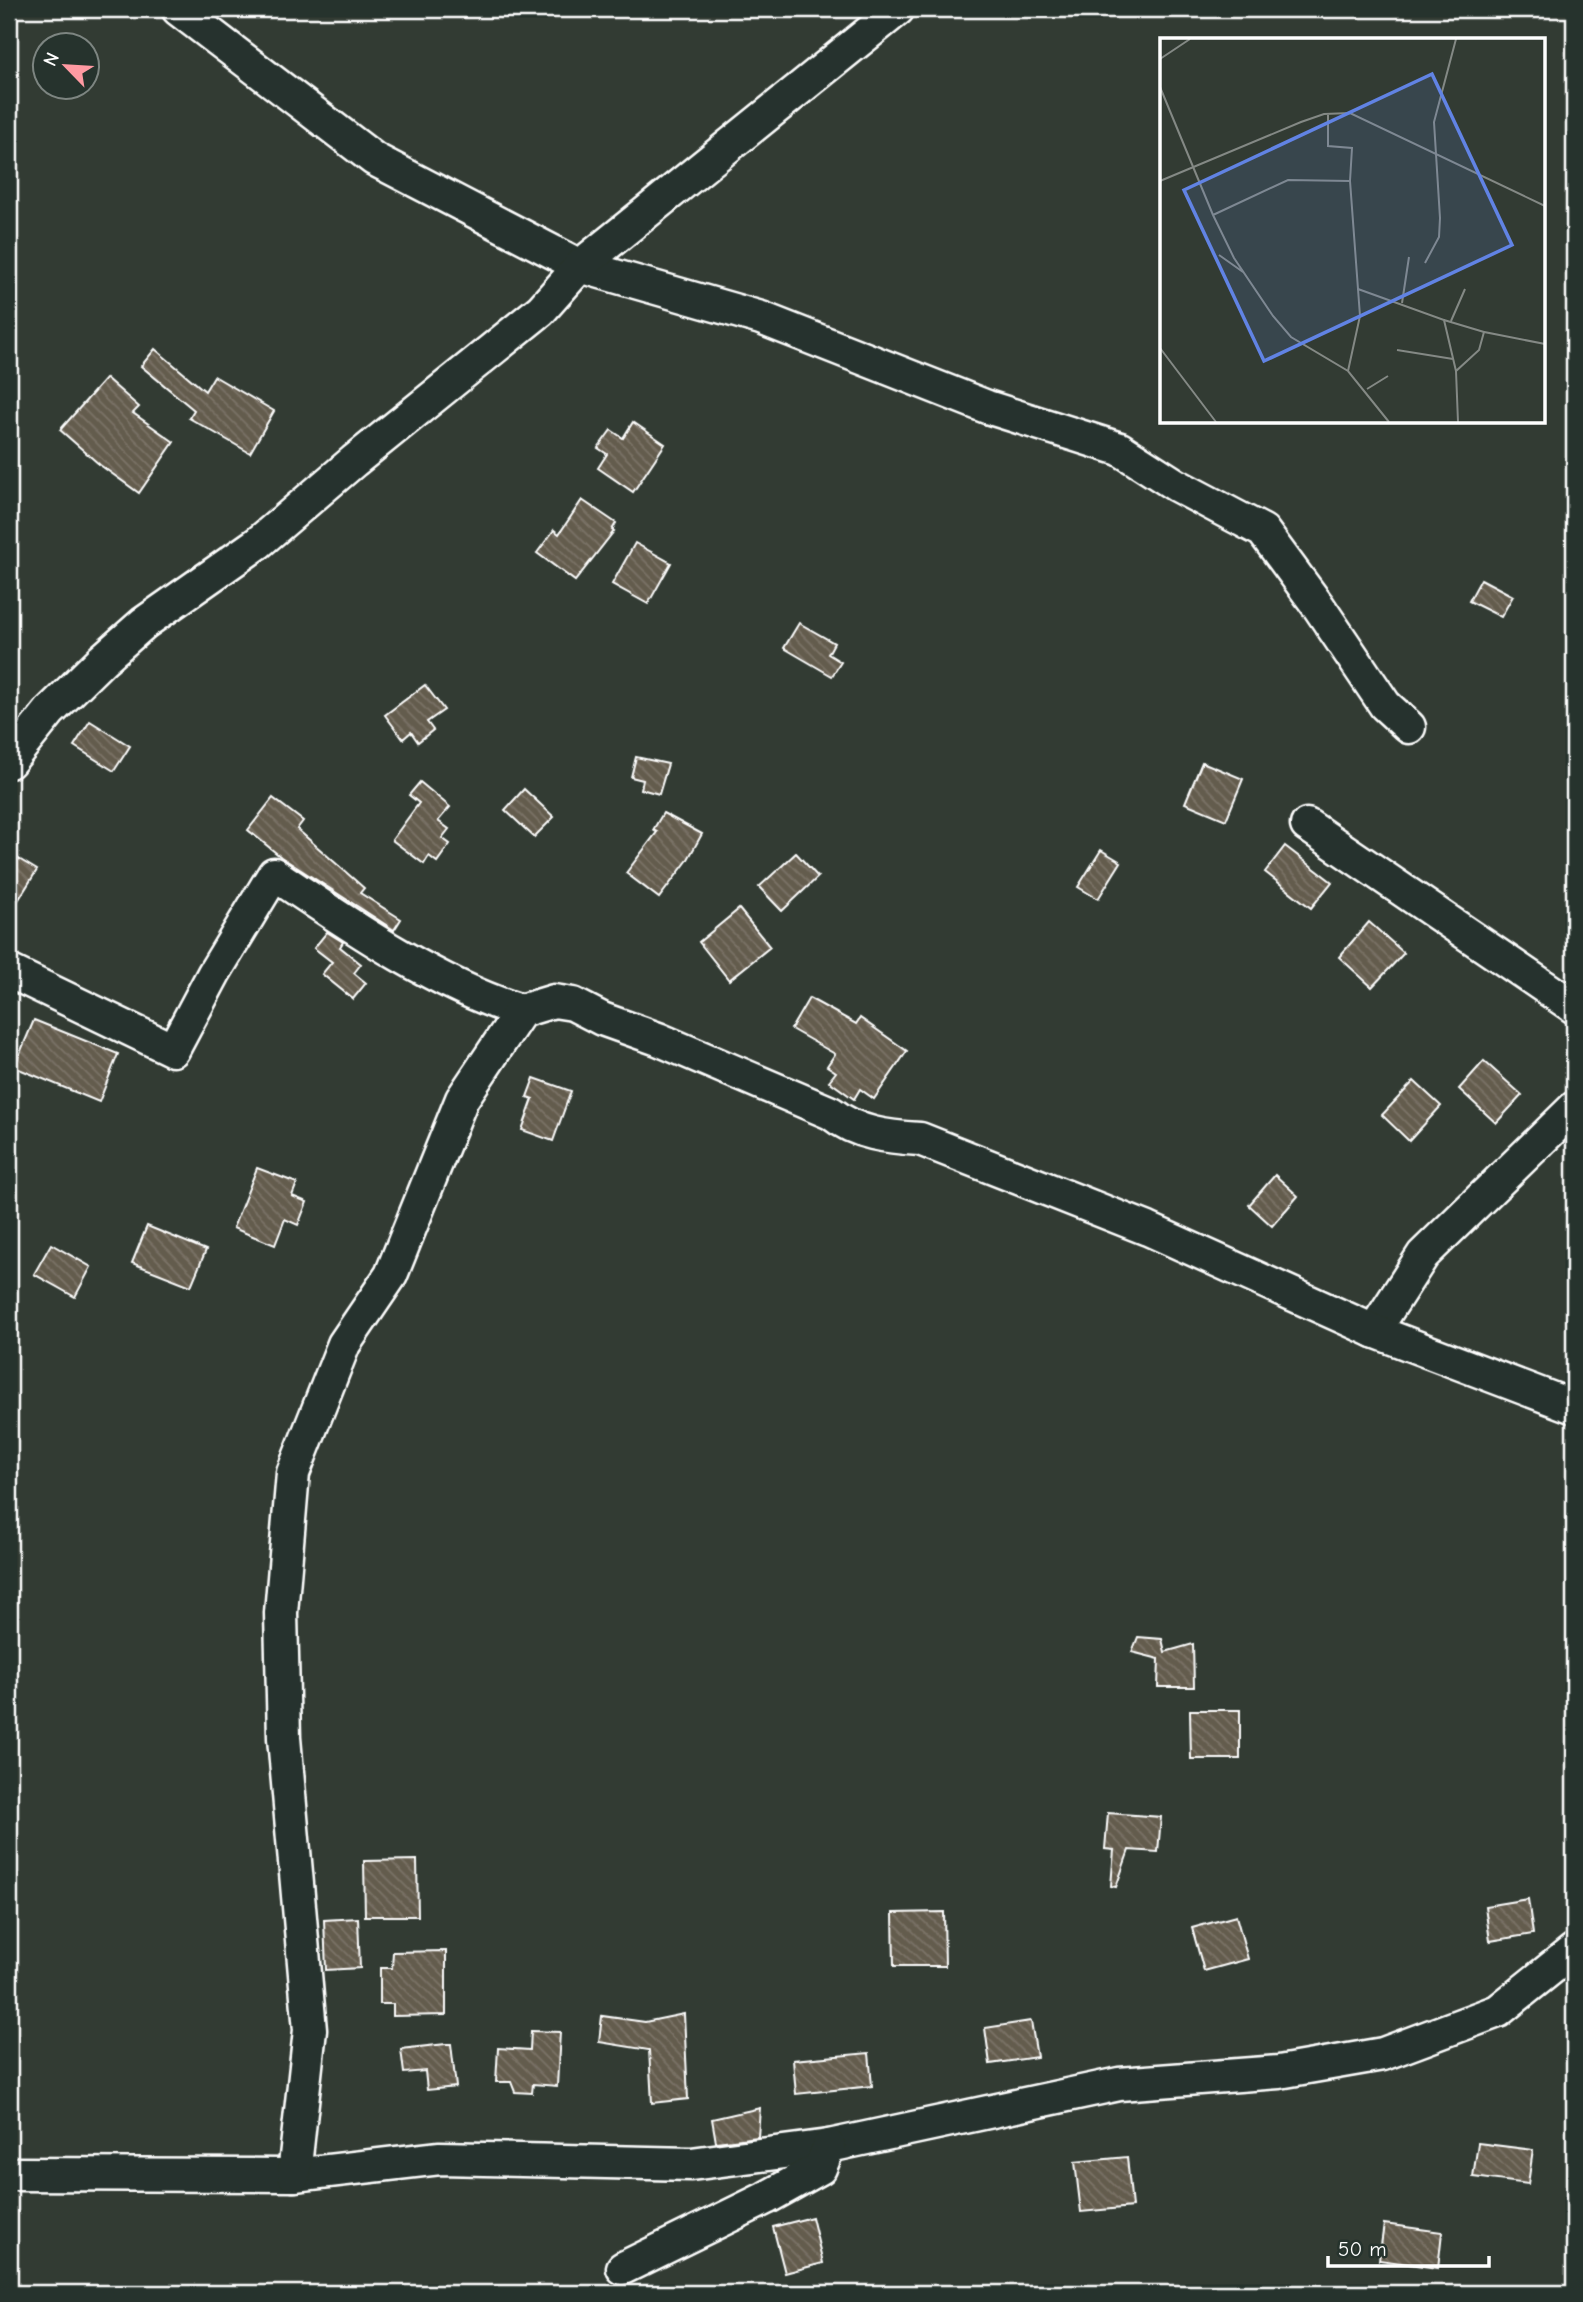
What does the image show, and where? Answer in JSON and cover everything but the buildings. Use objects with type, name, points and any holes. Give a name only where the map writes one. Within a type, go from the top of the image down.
[{"type":"street","points":[[178,9],[374,159],[580,267],[761,318],[987,407],[1120,449],[1176,485],[1263,531],[1319,607],[1385,705],[1409,727]]},
{"type":"street","points":[[9,762],[50,711],[144,623],[258,543],[354,461],[541,310],[580,267],[898,9]]},
{"type":"street","points":[[1307,825],[1574,1007]]},
{"type":"street","points":[[9,971],[173,1050],[214,973],[274,874],[354,928],[490,1002],[521,1011],[554,1001],[573,1004],[602,1019],[659,1040],[831,1114],[846,1125],[884,1136],[920,1139],[933,1144],[1148,1229],[1374,1331],[1574,1407]]},
{"type":"street","points":[[294,2175],[310,2030],[284,1738],[281,1613],[293,1472],[344,1345],[391,1275],[462,1099],[521,1011]]},
{"type":"street","points":[[1374,1331],[1423,1255],[1574,1108]]},
{"type":"street","points":[[9,2174],[294,2175],[440,2158],[691,2164],[829,2146],[1119,2084],[1279,2072],[1383,2054],[1498,2011],[1574,1950]]},
{"type":"street","points":[[623,2268],[766,2198],[820,2168],[829,2146]]}]
